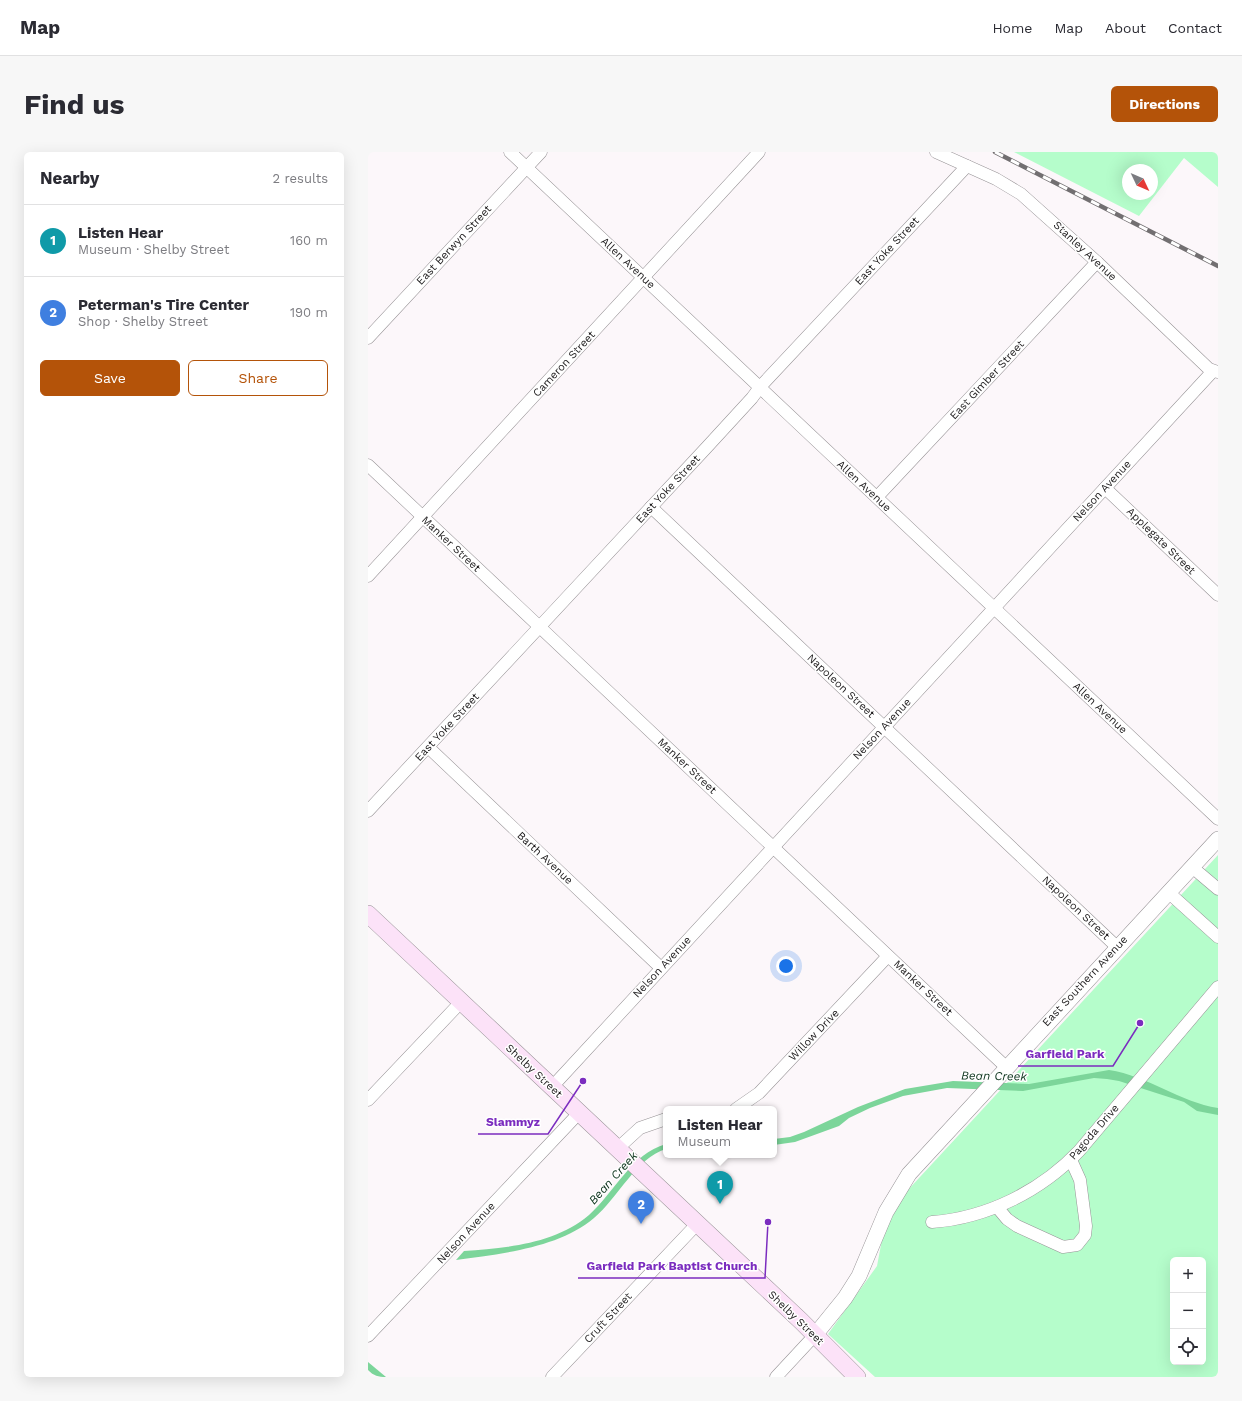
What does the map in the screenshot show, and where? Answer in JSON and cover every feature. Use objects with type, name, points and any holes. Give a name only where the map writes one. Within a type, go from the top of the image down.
[{"type":"main road","name":"Shelby Street","points":[[368,914],[815,1335],[857,1377]]},
{"type":"street","name":"Allen Avenue","points":[[510,152],[1218,819]]},
{"type":"street","name":"East Berwyn Street","points":[[368,338],[541,152]]},
{"type":"street","name":"Cameron Street","points":[[368,576],[759,152]]},
{"type":"street","name":"Stanley Avenue","points":[[936,152],[996,179],[1021,194],[1215,371]]},
{"type":"street","name":"East Yoke Street","points":[[368,811],[966,166]]},
{"type":"street","name":"East Gimber Street","points":[[877,498],[1097,262]]},
{"type":"street","name":"Nelson Avenue","points":[[552,1087],[1105,488],[1215,371]]},
{"type":"street","name":"Manker Street","points":[[368,465],[888,956],[1002,1071]]},
{"type":"street","name":"Applegate Street","points":[[1105,488],[1218,595]]},
{"type":"street","name":"Napoleon Street","points":[[651,507],[1117,947]]},
{"type":"street","name":"Barth Avenue","points":[[428,747],[661,968]]},
{"type":"street","name":"East Southern Avenue","points":[[776,1377],[815,1335],[845,1298],[859,1276],[886,1212],[900,1186],[909,1174],[1002,1071],[1218,839]]},
{"type":"street","points":[[1192,867],[1218,889]]},
{"type":"street","points":[[1168,892],[1218,937]]},
{"type":"street","name":"Willow Drive","points":[[740,1106],[758,1093],[888,956]]},
{"type":"street","name":"Pagoda Drive","points":[[932,1222],[967,1217],[997,1207],[1052,1176],[1071,1160],[1218,987]]},
{"type":"street","points":[[368,1100],[462,1002]]},
{"type":"street","name":"Nelson Avenue","points":[[368,1336],[579,1113]]},
{"type":"street","points":[[620,1152],[640,1128],[663,1120]]},
{"type":"street","points":[[997,1207],[1007,1219],[1017,1226],[1063,1247],[1077,1244],[1085,1235],[1086,1226],[1080,1180],[1071,1160]]},
{"type":"street","name":"Cruft Street","points":[[552,1377],[697,1224]]},
{"type":"shaded area","points":[[1014,152],[1218,152],[1218,187],[1184,158],[1158,192],[1158,164],[1122,164],[1122,200],[1151,200],[1139,216]]},
{"type":"shaded area","points":[[1218,855],[1218,1377],[875,1377],[828,1334],[877,1266],[884,1229],[907,1191]]},
{"type":"shaded area","name":"Bean Creek","points":[[1109,1070],[1137,1078],[1204,1105],[1218,1108],[1218,1115],[1197,1111],[1184,1102],[1119,1081],[1094,1078],[1023,1091],[947,1088],[903,1096],[870,1108],[849,1118],[839,1126],[795,1142],[777,1145],[777,1139],[790,1137],[804,1132],[858,1107],[905,1089],[953,1081],[1029,1084]]},
{"type":"shaded area","name":"Bean Creek","points":[[663,1145],[663,1150],[645,1161],[603,1210],[580,1228],[547,1243],[528,1248],[456,1260],[464,1251],[530,1243],[576,1225],[598,1206],[633,1165],[654,1149]]},
{"type":"shaded area","points":[[368,1362],[386,1377],[376,1376],[370,1372],[368,1370]]},
{"type":"railway","points":[[995,152],[1218,266]]},
{"type":"place","name":"Garfield Park","points":[[1140,1023]]},
{"type":"place","name":"Slammyz","points":[[583,1081]]},
{"type":"place","name":"Listen Hear","points":[[720,1204]]},
{"type":"place","name":"Garfield Park Baptist Church","points":[[768,1222]]},
{"type":"place","name":"Peterman's Tire Center","points":[[641,1224]]}]
